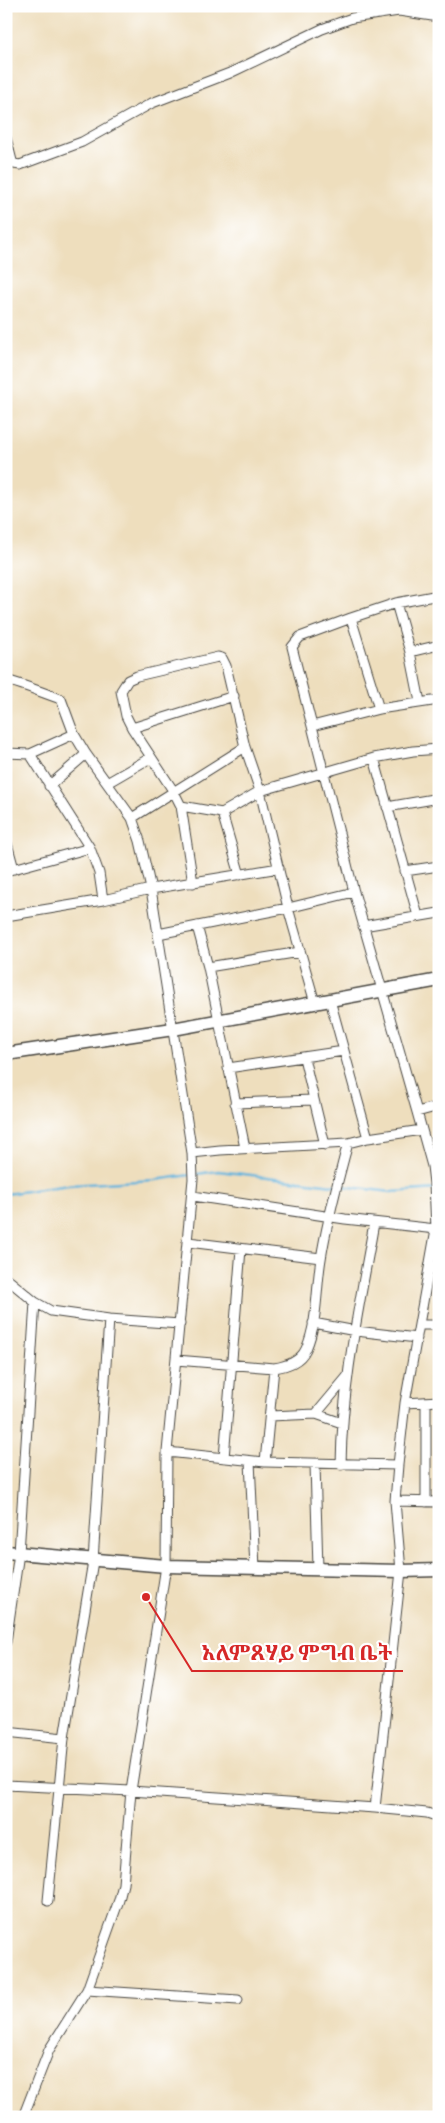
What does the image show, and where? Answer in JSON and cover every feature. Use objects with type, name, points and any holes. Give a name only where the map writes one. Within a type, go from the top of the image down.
[{"type":"street","points":[[6,138],[12,161],[14,164],[20,165],[82,142],[152,103],[230,73],[322,29],[352,18],[399,11],[439,18]]},
{"type":"street","points":[[376,1808],[402,1571],[395,1501],[398,1465],[405,1403],[436,1229],[435,1164],[422,1130],[380,990],[292,648],[300,637],[351,618],[396,603],[439,595]]},
{"type":"street","points":[[396,603],[410,652],[420,702]]},
{"type":"street","points":[[351,618],[379,709]]},
{"type":"street","points":[[410,652],[439,645]]},
{"type":"street","points":[[193,883],[181,806],[174,792],[132,728],[126,716],[121,691],[128,680],[137,676],[218,657],[222,658],[226,666],[246,747],[260,791],[288,908],[315,1003]]},
{"type":"street","points":[[6,680],[60,698],[74,734],[132,818],[151,889],[192,1153],[193,1196],[167,1452],[166,1566],[131,1791],[121,1892],[87,1990],[49,2050],[22,2117]]},
{"type":"street","points":[[132,728],[234,696]]},
{"type":"street","points":[[312,726],[379,709],[439,700]]},
{"type":"street","points":[[6,753],[30,754],[74,734]]},
{"type":"street","points":[[132,818],[246,747]]},
{"type":"street","points":[[181,806],[222,813],[260,791],[374,758],[413,751],[439,749]]},
{"type":"street","points":[[30,754],[90,848],[99,873],[103,900]]},
{"type":"street","points":[[49,786],[86,754]]},
{"type":"street","points":[[107,783],[150,758]]},
{"type":"street","points":[[374,758],[418,916]]},
{"type":"street","points":[[387,807],[439,798]]},
{"type":"street","points":[[222,813],[240,876]]},
{"type":"street","points":[[6,840],[10,870],[90,848]]},
{"type":"street","points":[[406,871],[439,866]]},
{"type":"street","points":[[6,916],[279,868]]},
{"type":"street","points":[[158,934],[288,908],[354,892]]},
{"type":"street","points":[[363,926],[439,913]]},
{"type":"street","points":[[197,926],[208,967],[245,1148]]},
{"type":"street","points":[[208,967],[300,952]]},
{"type":"street","points":[[6,1054],[173,1029],[439,980]]},
{"type":"street","points":[[330,1000],[368,1138]]},
{"type":"street","points":[[228,1068],[344,1051]]},
{"type":"street","points":[[304,1058],[312,1100],[324,1145]]},
{"type":"street","points":[[235,1103],[312,1100]]},
{"type":"street","points":[[417,1112],[439,1106]]},
{"type":"street","points":[[192,1153],[245,1148],[348,1143],[422,1130]]},
{"type":"street","points":[[176,1360],[274,1368],[288,1366],[302,1356],[313,1323],[321,1258],[329,1216],[348,1143]]},
{"type":"street","points":[[193,1196],[374,1223],[436,1229]]},
{"type":"street","points":[[341,1465],[342,1423],[348,1377],[374,1223]]},
{"type":"street","points":[[188,1242],[241,1250],[321,1258]]},
{"type":"street","points":[[224,1458],[241,1250]]},
{"type":"street","points":[[430,1262],[439,1273]]},
{"type":"street","points":[[6,1278],[35,1302],[51,1311],[109,1319],[180,1324]]},
{"type":"street","points":[[6,1642],[35,1302]]},
{"type":"street","points":[[48,1901],[64,1738],[93,1561],[109,1319]]},
{"type":"street","points":[[313,1323],[356,1331],[417,1338]]},
{"type":"street","points":[[420,1325],[439,1325]]},
{"type":"street","points":[[265,1462],[274,1368]]},
{"type":"street","points":[[316,1414],[348,1377]]},
{"type":"street","points":[[426,1402],[426,1502]]},
{"type":"street","points":[[405,1403],[439,1402]]},
{"type":"street","points":[[270,1416],[316,1414],[342,1423]]},
{"type":"street","points":[[167,1452],[265,1462],[398,1465]]},
{"type":"street","points":[[250,1461],[256,1568]]},
{"type":"street","points":[[315,1464],[318,1569]]},
{"type":"street","points":[[395,1501],[439,1502]]},
{"type":"street","points":[[13,1553],[166,1566],[402,1571],[439,1570]]},
{"type":"street","points":[[6,1732],[64,1738]]},
{"type":"street","points":[[6,1786],[131,1791],[376,1808],[427,1813],[439,1817]]},
{"type":"street","points":[[87,1990],[238,2000]]},
{"type":"waterway","points":[[6,1194],[69,1185],[155,1180],[218,1171],[391,1192],[439,1189]]},
{"type":"place","name":"አለምጸሃይ ምግብ ቤት","points":[[146,1597]]}]
